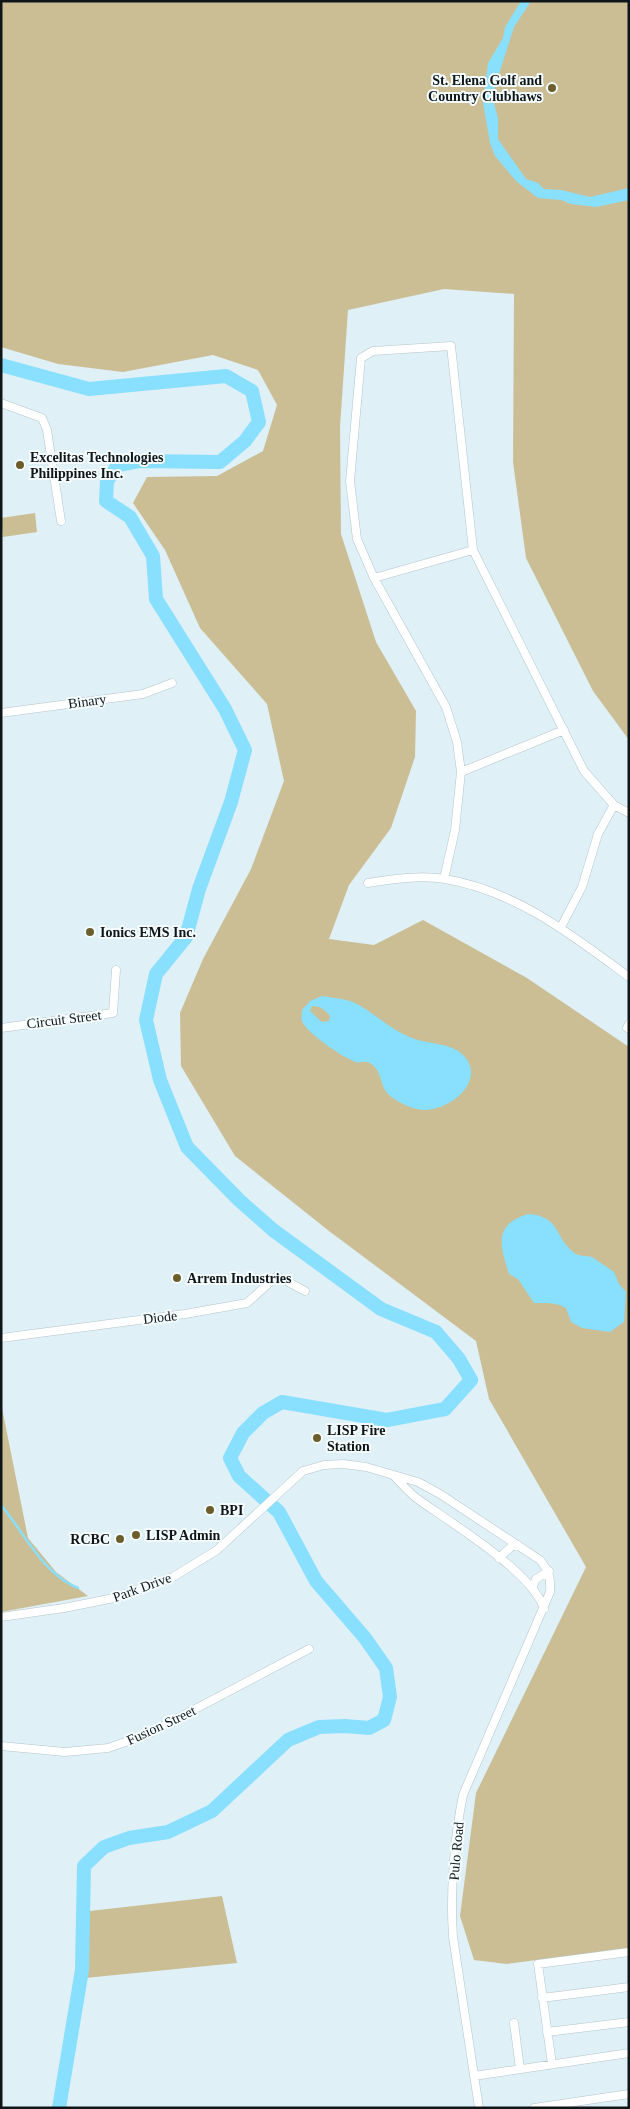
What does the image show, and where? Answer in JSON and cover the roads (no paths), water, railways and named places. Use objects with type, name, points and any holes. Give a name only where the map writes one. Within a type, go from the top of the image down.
[{"type":"street","points":[[444,879],[455,830],[461,772],[457,742],[446,707],[374,578],[357,539],[350,480],[361,358],[373,351],[451,346],[473,550],[584,771],[614,804],[629,813]]},
{"type":"street","points":[[1,403],[42,418],[47,430],[61,521]]},
{"type":"street","points":[[374,578],[473,550]]},
{"type":"street","name":"Binary","points":[[1,713],[143,694],[172,683]]},
{"type":"street","points":[[461,772],[564,730]]},
{"type":"street","points":[[561,927],[582,887],[598,834],[614,804]]},
{"type":"street","points":[[368,883],[402,878],[444,879],[505,896],[561,927],[629,977]]},
{"type":"street","name":"Circuit Street","points":[[1,1028],[113,1013],[116,970]]},
{"type":"street","name":"Diode","points":[[1,1338],[185,1314],[247,1303],[277,1276],[305,1290]]},
{"type":"street","name":"Park Drive","points":[[1,1617],[64,1608],[114,1598],[151,1587],[172,1577],[217,1550],[304,1471],[333,1465],[366,1467],[418,1482],[440,1494],[518,1545],[540,1560],[549,1571]]},
{"type":"street","name":"Park Drive","points":[[394,1476],[418,1499],[462,1528],[499,1558],[532,1588],[542,1600],[544,1609]]},
{"type":"street","points":[[499,1558],[510,1547],[518,1545]]},
{"type":"street","points":[[532,1588],[536,1579],[549,1571],[551,1580],[550,1592],[544,1609]]},
{"type":"street","name":"Pulo Road","points":[[479,2108],[453,1938],[451,1911],[460,1812],[463,1795],[544,1609]]},
{"type":"street","name":"Fusion Street","points":[[1,1746],[65,1752],[108,1748],[146,1735],[309,1649]]},
{"type":"street","points":[[552,2064],[537,1969],[540,1963],[629,1952]]},
{"type":"street","points":[[542,1998],[629,1987]]},
{"type":"street","points":[[547,2032],[629,2022]]},
{"type":"street","points":[[514,2023],[520,2069]]},
{"type":"street","points":[[474,2076],[629,2053]]},
{"type":"street","points":[[534,2108],[629,2094]]},
{"type":"water","points":[[521,1],[531,1],[514,27],[492,96],[498,118],[498,139],[526,179],[538,183],[544,189],[561,190],[590,197],[629,188],[629,200],[596,207],[571,204],[561,200],[538,198],[516,181],[495,156],[490,143],[483,103],[488,63],[503,38],[505,27]]},
{"type":"water","points":[[322,996],[351,1001],[410,1037],[455,1049],[464,1056],[470,1066],[471,1076],[467,1086],[451,1102],[428,1110],[417,1109],[400,1102],[387,1093],[375,1067],[366,1062],[356,1062],[343,1056],[310,1032],[302,1020],[302,1010],[310,1001]],"holes":[[[312,1006],[318,1007],[328,1014],[330,1016],[329,1021],[322,1022],[310,1011]]]},
{"type":"water","points":[[528,1214],[546,1219],[551,1223],[562,1240],[575,1254],[592,1257],[614,1272],[619,1284],[626,1292],[624,1322],[610,1332],[582,1328],[571,1322],[566,1308],[554,1304],[534,1303],[518,1279],[509,1274],[502,1245],[504,1230],[509,1224]]},
{"type":"waterway","points":[[1,365],[89,389],[226,376],[252,391],[259,422],[245,441],[220,462],[139,461],[118,465],[107,481],[106,501],[130,517],[153,556],[156,599],[225,709],[245,750],[231,802],[199,889],[186,937],[156,974],[146,1020],[160,1080],[187,1147],[239,1200],[273,1230],[381,1309],[436,1332],[459,1359],[471,1380],[445,1409],[387,1420],[282,1402],[263,1413],[243,1433],[230,1458],[239,1476],[279,1512],[316,1581],[365,1638],[386,1668],[390,1697],[384,1720],[369,1728],[345,1726],[319,1727],[288,1740],[212,1811],[168,1832],[129,1838],[104,1847],[84,1866],[82,1970],[59,2108]]},
{"type":"waterway","points":[[1,1505],[45,1563],[66,1582],[78,1588]]},
{"type":"place","name":"St. Elena Golf and Country Clubhaws","points":[[552,88]]},
{"type":"place","name":"Excelitas Technologies Philippines Inc.","points":[[20,465]]},
{"type":"place","name":"Ionics EMS Inc.","points":[[90,932]]},
{"type":"place","name":"Arrem Industries","points":[[177,1278]]},
{"type":"place","name":"LISP Fire Station","points":[[317,1438]]},
{"type":"place","name":"BPI","points":[[210,1510]]},
{"type":"place","name":"LISP Admin","points":[[136,1535]]},
{"type":"place","name":"RCBC","points":[[120,1539]]}]
